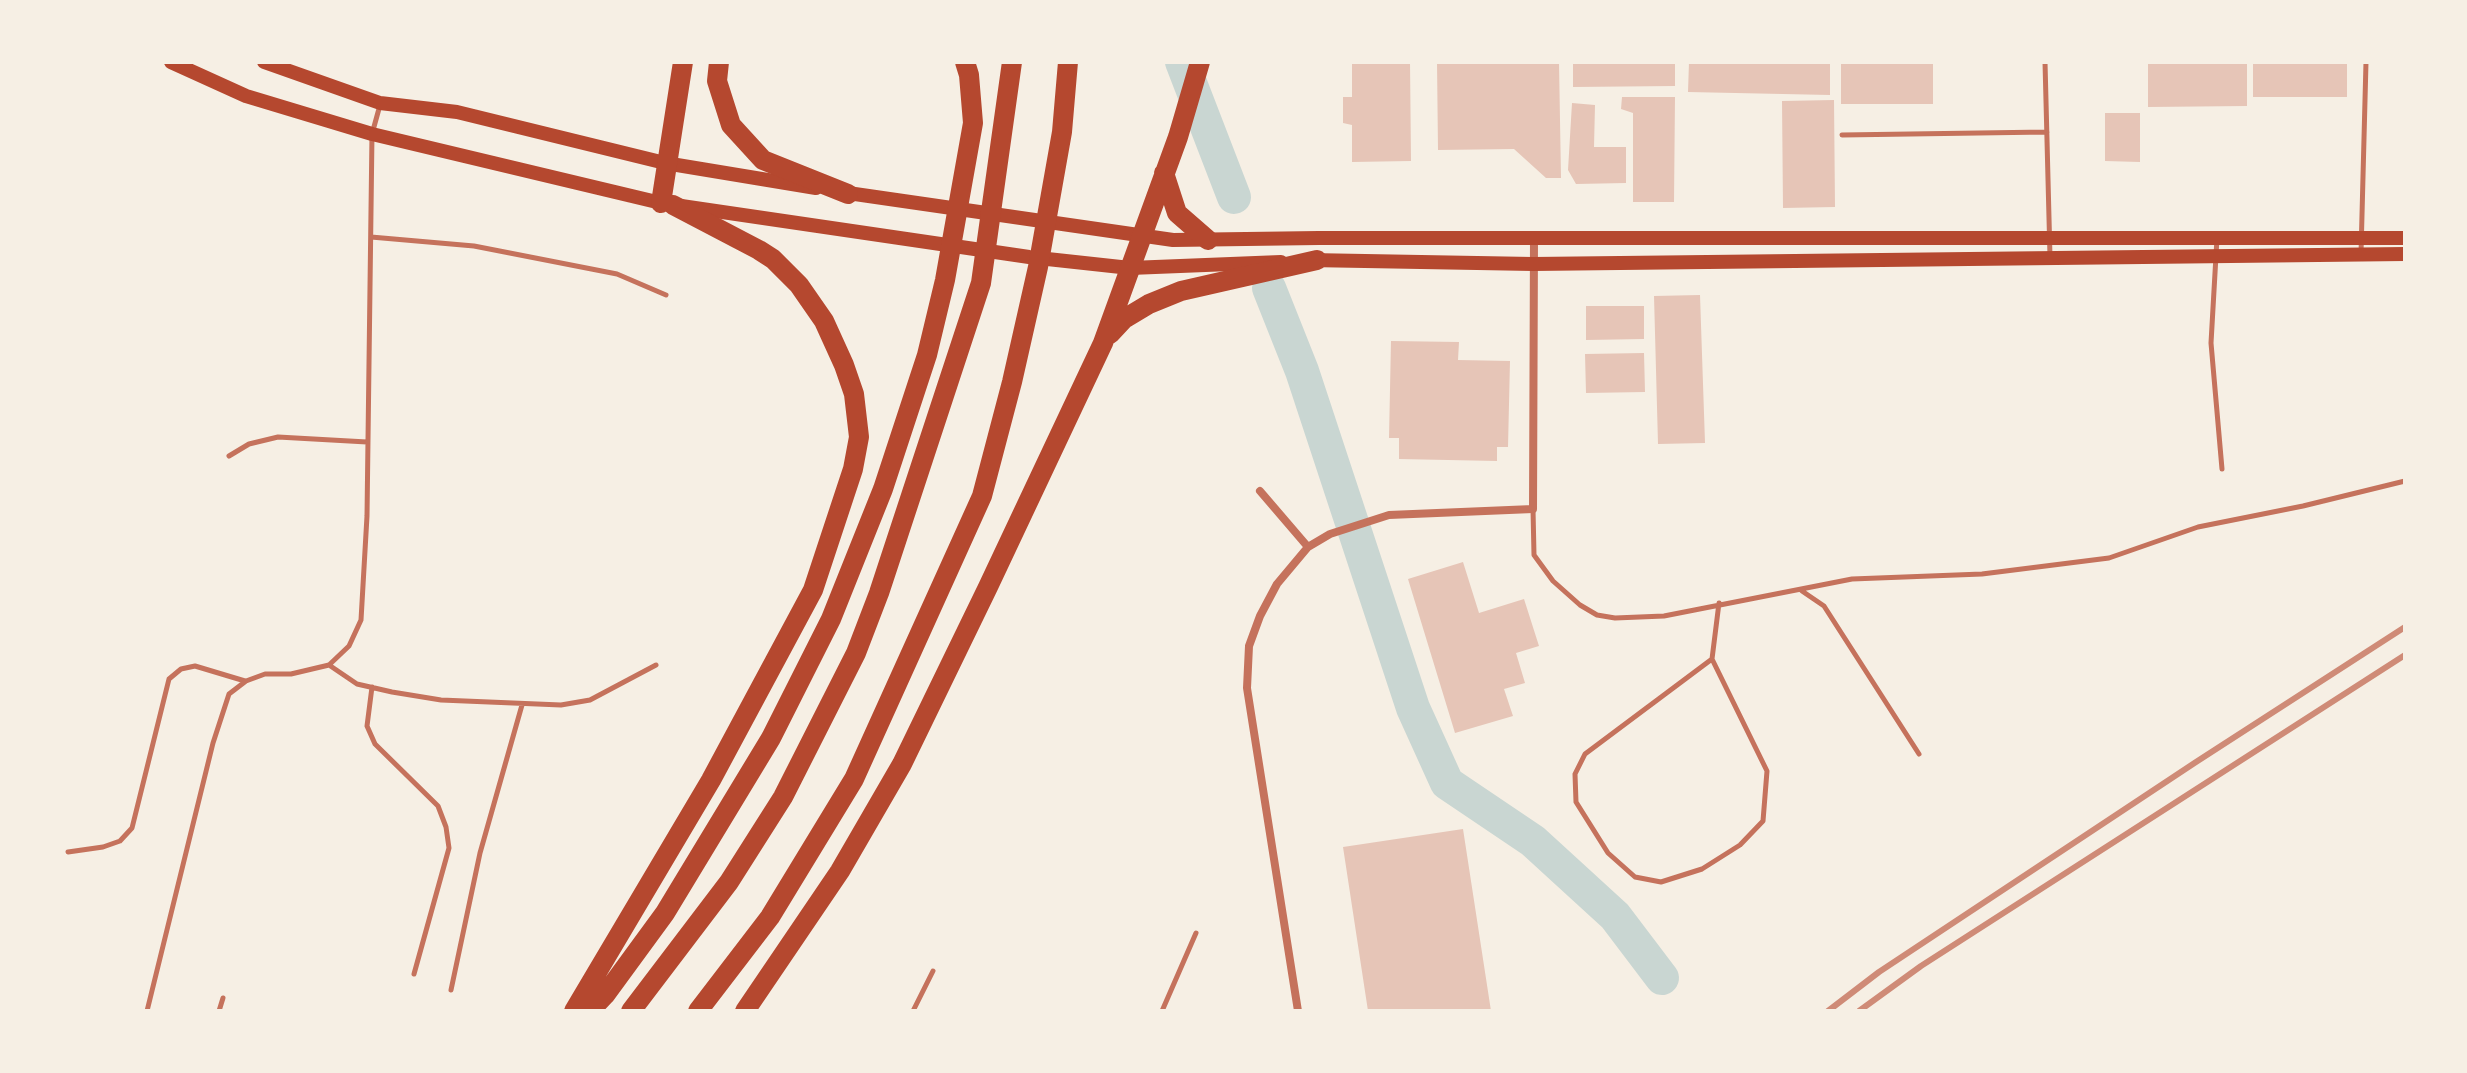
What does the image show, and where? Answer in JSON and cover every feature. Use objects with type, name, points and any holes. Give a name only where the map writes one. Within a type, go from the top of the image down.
[{"type":"highway","points":[[574,1011],[711,780],[813,590],[853,469],[859,437],[854,394],[844,365],[824,321],[799,285],[773,259],[759,250],[667,204],[665,163],[683,62]]},
{"type":"highway","points":[[719,62],[717,81],[731,125],[763,160],[848,194]]},
{"type":"highway","points":[[590,1011],[665,913],[771,738],[831,619],[883,489],[927,355],[945,280],[973,123],[965,62]]},
{"type":"highway","points":[[631,1011],[729,882],[783,797],[856,653],[879,593],[981,283],[1012,62]]},
{"type":"highway","points":[[698,1011],[770,917],[854,779],[982,496],[1038,267],[1062,132],[1068,62]]},
{"type":"highway","points":[[745,1011],[840,871],[902,764],[1103,343],[1178,137],[1200,62]]},
{"type":"highway","points":[[1164,173],[1177,213],[1208,240]]},
{"type":"highway","points":[[1103,343],[1124,319],[1181,291],[1317,260]]},
{"type":"main road","points":[[171,62],[246,96],[372,134],[667,204],[1029,257],[1130,268],[1317,260],[1533,264],[2405,254]]},
{"type":"main road","points":[[264,62],[380,103],[457,112],[665,163],[848,194],[1140,237],[1208,240],[2405,238]]},
{"type":"street","points":[[1298,1011],[1247,688],[1249,646],[1277,584],[1308,547],[1330,534],[1389,515],[1533,509],[1534,238]]},
{"type":"street","points":[[1260,491],[1308,547]]},
{"type":"lane","points":[[2045,62],[2050,258]]},
{"type":"lane","points":[[2361,254],[2366,62]]},
{"type":"lane","points":[[147,1011],[213,743],[229,694],[246,681],[265,674],[291,674],[329,665],[349,646],[361,620],[367,516],[372,134],[380,103]]},
{"type":"lane","points":[[1842,135],[2047,132]]},
{"type":"lane","points":[[371,237],[474,246],[617,274],[666,295]]},
{"type":"lane","points":[[2217,237],[2211,343],[2222,469]]},
{"type":"lane","points":[[229,456],[249,444],[278,437],[367,442]]},
{"type":"lane","points":[[1533,509],[1534,555],[1553,581],[1580,605],[1597,615],[1615,618],[1664,616],[1852,579],[1982,574],[2109,558],[2198,527],[2405,481]]},
{"type":"lane","points":[[1801,590],[1824,606],[1919,754]]},
{"type":"lane","points":[[1712,659],[1585,754],[1575,774],[1576,802],[1608,853],[1635,877],[1661,882],[1702,869],[1740,845],[1763,821],[1767,771],[1712,659],[1719,603]]},
{"type":"lane","points":[[329,665],[357,684],[441,700],[522,705],[561,705],[590,700],[656,665]]},
{"type":"lane","points":[[68,852],[120,841],[132,828],[169,679],[181,669],[195,666],[246,681]]},
{"type":"lane","points":[[372,687],[367,726],[375,744],[438,806],[446,827],[449,848],[414,974]]},
{"type":"lane","points":[[451,990],[480,853],[522,705]]},
{"type":"lane","points":[[1162,1011],[1196,933]]},
{"type":"lane","points":[[913,1011],[933,971]]},
{"type":"lane","points":[[219,1011],[223,998]]},
{"type":"building","points":[[1352,62],[1410,62],[1411,161],[1352,162],[1352,125],[1343,123],[1343,97],[1352,97]]},
{"type":"building","points":[[1437,62],[1559,62],[1561,178],[1546,178],[1514,149],[1438,150]]},
{"type":"building","points":[[1573,62],[1675,62],[1675,86],[1573,87]]},
{"type":"building","points":[[1689,62],[1830,62],[1830,95],[1688,92]]},
{"type":"building","points":[[1841,62],[1933,62],[1933,104],[1841,104]]},
{"type":"building","points":[[2148,62],[2247,62],[2247,106],[2148,107]]},
{"type":"building","points":[[2253,62],[2347,62],[2347,97],[2253,97]]},
{"type":"building","points":[[1622,97],[1675,97],[1674,202],[1633,202],[1633,113],[1621,109]]},
{"type":"building","points":[[1834,100],[1835,207],[1783,208],[1782,101]]},
{"type":"building","points":[[1572,103],[1595,105],[1594,147],[1626,147],[1626,183],[1576,184],[1568,170]]},
{"type":"building","points":[[2105,113],[2140,113],[2140,162],[2105,161]]},
{"type":"building","points":[[1700,295],[1705,443],[1658,444],[1654,296]]},
{"type":"building","points":[[1586,306],[1644,306],[1644,339],[1586,340]]},
{"type":"building","points":[[1391,341],[1459,342],[1458,360],[1510,361],[1508,447],[1497,447],[1497,461],[1399,459],[1399,438],[1389,438]]},
{"type":"building","points":[[1644,353],[1645,392],[1586,393],[1585,354]]},
{"type":"building","points":[[1463,562],[1479,613],[1524,599],[1539,646],[1516,653],[1525,683],[1504,689],[1513,716],[1455,733],[1408,579]]},
{"type":"building","points":[[1463,829],[1491,1011],[1368,1011],[1343,847]]},
{"type":"waterway","points":[[1182,62],[1234,197]]},
{"type":"waterway","points":[[1269,288],[1302,371],[1413,708],[1447,783],[1533,841],[1615,916],[1662,978]]},
{"type":"railway","points":[[1828,1011],[1879,972],[2405,627]]},
{"type":"railway","points":[[1859,1011],[1921,966],[2405,655]]}]
